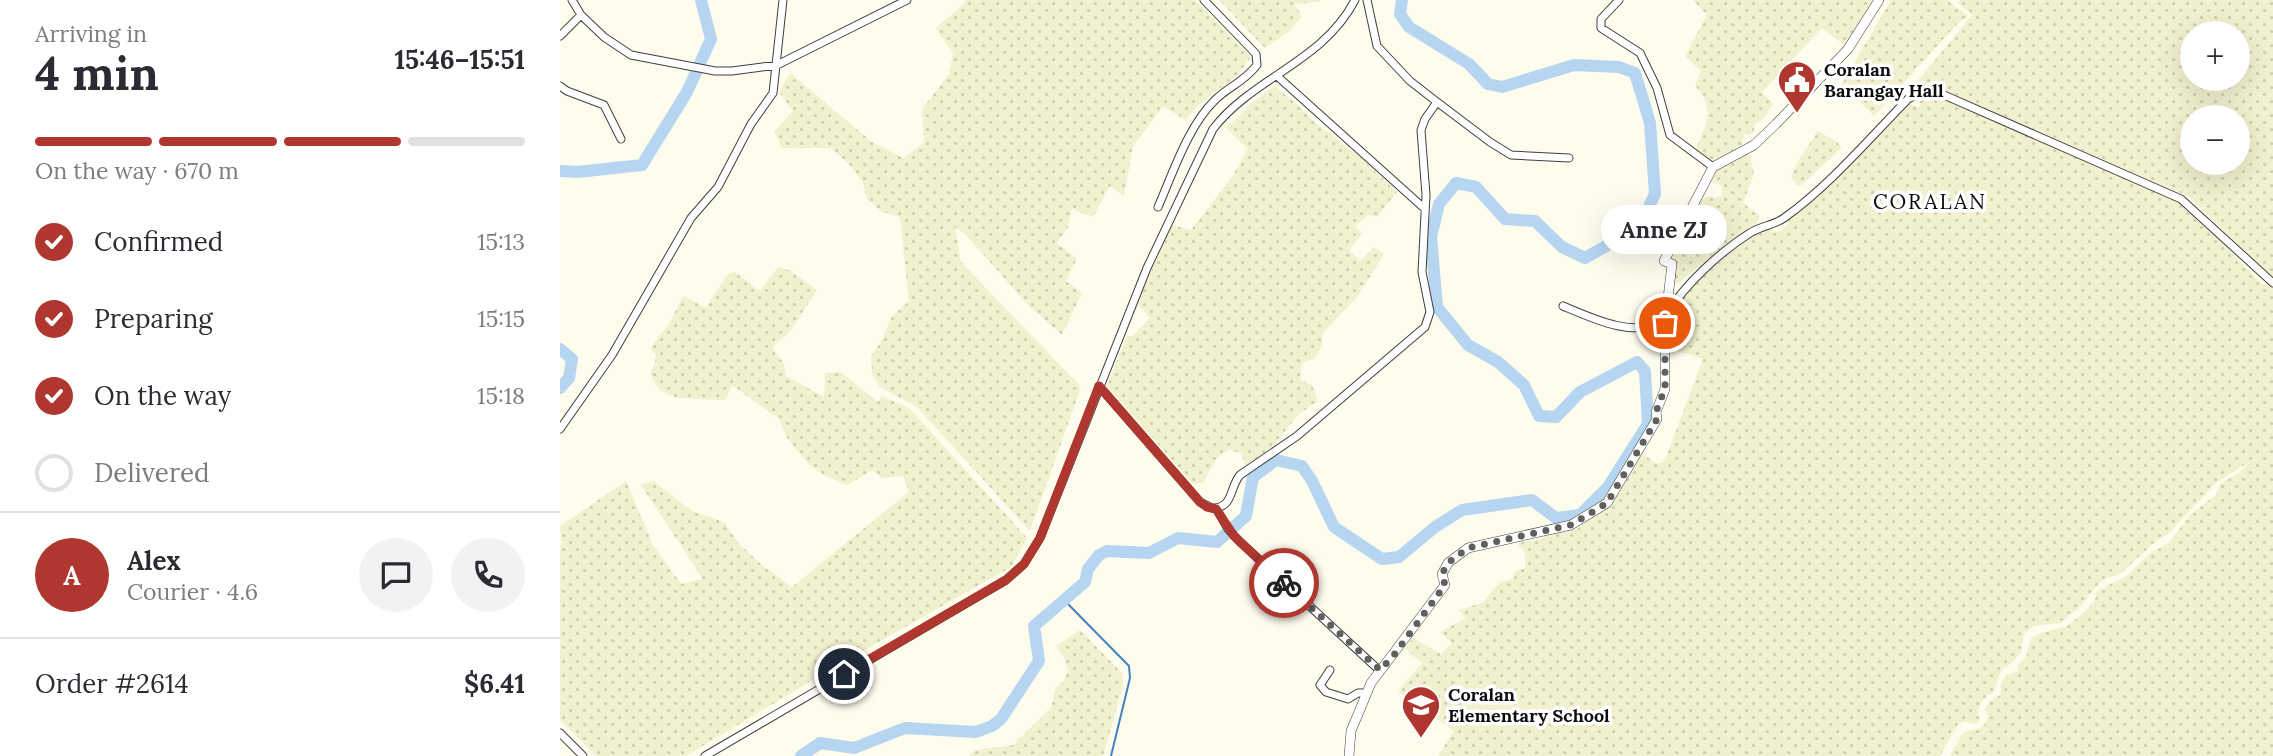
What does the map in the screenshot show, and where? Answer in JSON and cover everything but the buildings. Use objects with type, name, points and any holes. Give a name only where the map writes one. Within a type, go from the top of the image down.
[{"type":"street","points":[[572,0],[581,15],[623,51],[643,58],[715,71],[777,65],[907,0]]},
{"type":"street","points":[[560,429],[612,355],[691,218],[723,178],[751,124],[774,93],[783,0]]},
{"type":"street","points":[[1157,207],[1201,116],[1215,99],[1241,83],[1256,65],[1256,54],[1204,0]]},
{"type":"street","points":[[705,756],[1014,573],[1024,564],[1040,538],[1147,268],[1209,137],[1221,119],[1335,31],[1355,0]]},
{"type":"street","points":[[1367,0],[1377,46],[1410,80],[1437,102],[1511,155],[1569,158]]},
{"type":"street","points":[[1619,0],[1601,19],[1601,28],[1640,53],[1657,88],[1670,135],[1713,167]]},
{"type":"street","points":[[1349,756],[1351,732],[1366,693],[1380,670],[1445,585],[1442,574],[1448,563],[1468,548],[1571,525],[1607,503],[1657,419],[1656,412],[1665,388],[1665,321],[1672,264],[1664,261],[1713,167],[1754,145],[1783,117],[1848,49],[1879,0]]},
{"type":"street","points":[[560,36],[581,15]]},
{"type":"street","points":[[1277,76],[1425,209]]},
{"type":"street","points":[[1241,83],[1250,95]]},
{"type":"street","points":[[560,86],[604,105],[621,139]]},
{"type":"street","points":[[1563,306],[1632,329],[1647,329],[1665,321],[1679,294],[1735,243],[1753,231],[1782,220],[1816,192],[1908,99],[1917,94],[1931,92],[1944,95],[2181,199],[2273,283]]},
{"type":"street","points":[[1099,386],[1200,502],[1207,507],[1222,507],[1230,499],[1240,475],[1297,436],[1425,327],[1430,312],[1422,272],[1426,186],[1421,130],[1423,121],[1437,102]]},
{"type":"street","points":[[1216,509],[1236,539],[1380,670]]},
{"type":"street","points":[[1330,670],[1320,684],[1326,692],[1348,699],[1358,693],[1366,693]]},
{"type":"street","points":[[560,733],[583,756]]},
{"type":"green space","points":[[965,0],[1195,0],[1251,57],[1238,75],[1197,106],[1186,120],[1163,106],[1133,146],[1124,196],[1110,186],[1093,217],[1072,209],[1068,227],[1057,243],[1077,259],[1066,281],[1082,293],[1062,335],[1029,306],[965,234],[955,227],[961,262],[1081,387],[1030,531],[917,407],[880,387],[872,374],[871,356],[881,342],[892,316],[909,301],[900,217],[882,212],[867,199],[863,183],[851,166],[831,148],[782,148],[774,132],[793,111],[779,92],[790,73],[872,142],[903,158],[924,143],[922,109],[949,74],[953,54],[936,28],[964,4]]},
{"type":"green space","points":[[1219,0],[1320,0],[1294,4],[1302,16],[1291,30],[1265,48]]},
{"type":"green space","points":[[1693,0],[1874,0],[1849,43],[1844,45],[1822,28],[1762,92],[1773,104],[1763,119],[1754,125],[1754,132],[1744,134],[1742,145],[1713,162],[1696,149],[1708,113],[1705,99],[1695,85],[1701,71],[1685,56],[1707,15]]},
{"type":"green space","points":[[1891,0],[1947,0],[1968,16],[1958,23],[1874,116],[1842,84]]},
{"type":"green space","points":[[1960,0],[2273,0],[2273,278],[2188,196],[1933,86],[1914,86],[1972,15],[1958,3]]},
{"type":"green space","points":[[1274,86],[1361,158],[1397,192],[1377,217],[1368,215],[1355,226],[1362,234],[1349,250],[1360,261],[1374,247],[1384,254],[1358,296],[1323,333],[1322,346],[1315,358],[1302,363],[1300,380],[1312,385],[1318,401],[1299,414],[1268,452],[1246,465],[1241,454],[1229,449],[1216,459],[1203,483],[1193,484],[1107,386],[1127,336],[1133,336],[1150,318],[1134,300],[1139,299],[1172,225],[1191,230],[1232,177],[1248,149],[1226,128]]},
{"type":"green space","points":[[1920,96],[1942,97],[2177,201],[2191,210],[2262,284],[2273,285],[2273,756],[1950,756],[1962,734],[1979,729],[1986,723],[1988,715],[1985,709],[1989,702],[2000,695],[2001,682],[2008,674],[2018,672],[2017,666],[2026,657],[2031,638],[2066,627],[2085,612],[2095,600],[2096,592],[2128,575],[2149,554],[2169,543],[2190,515],[2216,495],[2220,484],[2239,473],[2251,461],[2217,482],[2169,533],[2155,542],[2119,575],[2100,582],[2079,608],[2059,623],[2034,626],[2024,633],[2021,653],[2002,669],[1993,693],[1981,702],[1978,713],[1980,721],[1974,724],[1965,721],[1958,724],[1940,756],[1438,756],[1454,731],[1398,691],[1422,663],[1405,649],[1413,638],[1441,654],[1452,643],[1440,632],[1466,618],[1458,610],[1482,603],[1500,582],[1510,580],[1514,577],[1514,572],[1525,568],[1525,555],[1518,546],[1521,542],[1577,529],[1610,505],[1641,452],[1655,463],[1662,463],[1703,359],[1667,347],[1667,318],[1673,316],[1680,321],[1689,311],[1681,298],[1745,239],[1769,229],[1777,232],[1782,230],[1788,224],[1790,216],[1798,212],[1891,124],[1906,108],[1907,102],[1919,108]]},
{"type":"green space","points":[[1818,131],[1842,147],[1802,185],[1797,185],[1791,177]]},
{"type":"green space","points":[[1745,154],[1750,155],[1754,174],[1743,203],[1760,216],[1755,227],[1731,240],[1678,283],[1674,283],[1670,261],[1700,200],[1710,196],[1722,196],[1722,186],[1711,182],[1717,170]]},
{"type":"green space","points":[[778,267],[791,271],[817,290],[790,332],[772,347],[784,364],[786,376],[824,397],[825,373],[840,372],[878,402],[882,396],[910,409],[1027,538],[1011,567],[831,669],[686,756],[596,756],[560,720],[560,526],[626,481],[653,545],[681,584],[703,579],[641,485],[653,481],[692,511],[724,522],[738,543],[792,587],[909,492],[903,476],[881,478],[873,470],[847,485],[824,475],[808,463],[787,438],[779,419],[732,385],[726,400],[678,398],[659,390],[650,373],[656,354],[651,350],[669,324],[683,296],[706,308],[728,274],[735,272],[760,291]]},
{"type":"green space","points":[[1080,630],[1122,673],[1123,686],[1103,756],[969,756],[975,750],[1013,745],[1051,708],[1056,687],[1064,681],[1068,671],[1064,657],[1056,646]]},
{"type":"waterway","points":[[560,171],[577,172],[642,165],[687,92],[711,39],[701,0]]},
{"type":"waterway","points":[[801,756],[820,743],[854,748],[905,728],[976,732],[992,726],[1001,719],[1039,661],[1034,626],[1085,582],[1088,569],[1099,555],[1107,551],[1149,553],[1178,538],[1217,542],[1246,516],[1253,477],[1276,460],[1302,466],[1334,527],[1382,559],[1399,557],[1435,527],[1462,510],[1532,500],[1556,518],[1580,515],[1608,487],[1648,424],[1645,371],[1637,362],[1580,392],[1556,417],[1539,416],[1524,385],[1498,362],[1468,345],[1437,307],[1431,237],[1439,204],[1456,183],[1476,187],[1505,219],[1535,221],[1562,247],[1585,258],[1639,227],[1655,194],[1650,123],[1635,73],[1619,67],[1574,65],[1502,87],[1488,84],[1469,64],[1409,27],[1400,14],[1402,0]]},
{"type":"waterway","points":[[560,349],[572,359],[569,378],[560,388]]},
{"type":"waterway","points":[[1064,600],[1129,666],[1130,678],[1111,756]]},
{"type":"way so far","points":[[1284,583],[1380,670],[1445,585],[1442,574],[1448,563],[1468,548],[1571,525],[1607,503],[1657,419],[1656,412],[1665,388],[1665,323]]},
{"type":"place","name":"Coralan Barangay Hall","points":[[1797,114]]},
{"type":"place","name":"Anne ZJ","points":[[1665,323]]},
{"type":"place","name":"Coralan Elementary School","points":[[1421,739]]},
{"type":"district","name":"CORALAN","points":[[1930,202]]},
{"type":"route","points":[[844,674],[1006,580],[1024,564],[1040,538],[1099,386],[1200,502],[1216,509],[1234,536],[1284,583]]}]
